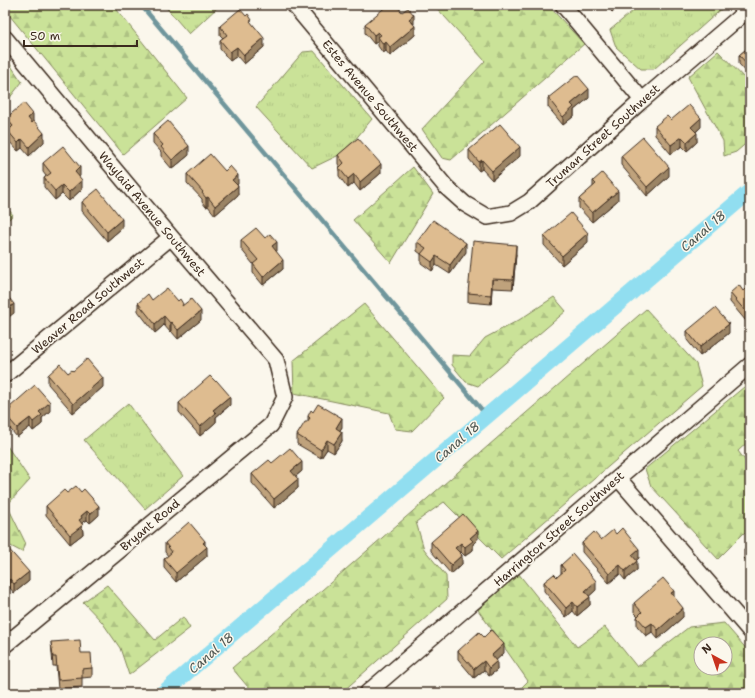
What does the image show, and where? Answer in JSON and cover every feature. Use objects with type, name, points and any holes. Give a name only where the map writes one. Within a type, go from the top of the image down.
[{"type":"street","name":"Estes Avenue Southwest","points":[[294,5],[446,188]]},
{"type":"street","points":[[563,5],[642,100]]},
{"type":"street","name":"Truman Street Southwest","points":[[446,188],[465,204],[487,216],[511,213],[529,202],[642,100],[750,8]]},
{"type":"street","name":"Waylaid Avenue Southwest","points":[[5,38],[276,360],[285,397]]},
{"type":"street","name":"Weaver Road Southwest","points":[[5,375],[171,237]]},
{"type":"street","name":"Harrington Street Southwest","points":[[368,693],[750,365]]},
{"type":"street","name":"Bryant Road","points":[[5,646],[271,425],[285,397]]},
{"type":"street","points":[[618,478],[750,631]]},
{"type":"green space","points":[[5,5],[113,5],[187,98],[123,154],[5,10]]},
{"type":"green space","points":[[164,5],[220,5],[189,34]]},
{"type":"green space","points":[[434,5],[548,5],[584,44],[451,160],[442,158],[422,129],[485,61]]},
{"type":"green space","points":[[640,5],[726,5],[654,69],[641,69],[616,47],[610,30]]},
{"type":"green space","points":[[314,51],[372,119],[354,141],[337,156],[312,168],[256,107],[303,52]]},
{"type":"green space","points":[[718,51],[750,84],[750,140],[736,152],[724,156],[723,141],[688,77]]},
{"type":"green space","points":[[5,57],[22,82],[5,104]]},
{"type":"green space","points":[[413,167],[433,194],[391,263],[353,220]]},
{"type":"green space","points":[[5,205],[13,215],[5,223]]},
{"type":"green space","points":[[554,297],[566,311],[478,386],[466,382],[452,365],[452,355],[470,356],[485,338],[519,320]]},
{"type":"green space","points":[[364,304],[444,398],[412,431],[395,429],[389,413],[294,393],[293,361]]},
{"type":"green space","points":[[646,309],[696,364],[702,386],[501,559],[444,502],[416,522],[424,549],[446,576],[447,599],[341,693],[253,693],[232,668]]},
{"type":"green space","points":[[750,382],[750,440],[738,451],[750,467],[750,527],[718,559],[651,486],[645,469]]},
{"type":"green space","points":[[128,403],[183,476],[145,509],[84,440]]},
{"type":"green space","points":[[5,443],[30,480],[7,505],[25,542],[22,552],[5,543]]},
{"type":"green space","points":[[518,573],[577,647],[605,627],[637,667],[689,627],[724,623],[750,653],[750,693],[516,693],[528,681],[478,610]]},
{"type":"green space","points":[[107,585],[155,640],[183,617],[190,628],[129,675],[120,648],[102,622],[83,602]]},
{"type":"building","points":[[388,5],[396,5],[402,12],[408,8],[414,15],[409,19],[415,26],[390,47],[386,42],[383,44],[378,37],[381,35],[378,32],[374,35],[365,24]]},
{"type":"building","points":[[240,9],[246,16],[248,14],[252,20],[250,21],[264,38],[244,55],[237,47],[230,52],[220,40],[227,35],[220,26]]},
{"type":"building","points":[[750,46],[750,67],[739,55]]},
{"type":"building","points":[[577,75],[589,89],[571,104],[574,107],[563,117],[548,98]]},
{"type":"building","points":[[24,103],[33,114],[28,118],[32,123],[34,121],[44,133],[29,147],[22,139],[18,143],[8,131],[13,126],[6,118]]},
{"type":"building","points":[[689,105],[701,118],[691,127],[697,133],[687,142],[682,137],[671,145],[655,126],[667,116],[671,120]]},
{"type":"building","points":[[168,121],[189,146],[172,160],[161,147],[163,145],[153,134]]},
{"type":"building","points":[[500,124],[520,147],[492,171],[482,160],[479,162],[469,150]]},
{"type":"building","points":[[643,137],[669,167],[647,187],[621,156]]},
{"type":"building","points":[[358,138],[381,164],[360,182],[354,174],[348,179],[339,168],[344,163],[338,155]]},
{"type":"building","points":[[63,146],[80,167],[75,172],[82,180],[69,192],[62,185],[55,191],[44,178],[51,173],[43,163]]},
{"type":"building","points":[[210,154],[225,171],[230,166],[238,175],[232,180],[238,186],[215,206],[208,197],[206,198],[202,193],[203,192],[187,174]]},
{"type":"building","points":[[602,173],[618,191],[592,213],[579,199],[596,184],[593,181]]},
{"type":"building","points":[[98,189],[122,219],[107,232],[82,202]]},
{"type":"building","points":[[571,213],[588,233],[562,256],[544,236]]},
{"type":"building","points":[[433,220],[466,243],[450,265],[436,256],[432,262],[421,254],[426,248],[417,242]]},
{"type":"building","points":[[256,228],[265,238],[270,234],[277,242],[272,246],[283,260],[263,277],[253,264],[258,260],[241,240]]},
{"type":"building","points":[[473,241],[516,245],[513,280],[492,279],[491,295],[468,293]]},
{"type":"building","points":[[750,284],[750,308],[746,312],[730,293],[739,285],[743,291]]},
{"type":"building","points":[[167,288],[178,301],[180,299],[183,304],[182,306],[191,299],[201,311],[178,330],[164,316],[155,324],[138,303],[148,294],[152,300]]},
{"type":"building","points":[[5,293],[14,304],[5,311]]},
{"type":"building","points":[[715,308],[729,324],[700,347],[687,331]]},
{"type":"building","points":[[87,359],[103,378],[73,404],[48,375],[60,364],[68,373],[72,370],[73,371]]},
{"type":"building","points":[[210,376],[216,382],[217,381],[230,396],[213,410],[216,413],[200,427],[179,403]]},
{"type":"building","points":[[35,385],[50,402],[39,412],[42,415],[33,422],[30,418],[17,428],[5,414],[11,409],[10,407]]},
{"type":"building","points":[[318,404],[342,418],[336,428],[342,432],[334,444],[327,440],[321,450],[297,435],[305,422],[307,422],[310,418],[308,416],[311,410],[313,412]]},
{"type":"building","points":[[290,448],[302,462],[291,471],[298,479],[274,499],[252,474],[269,460],[272,463]]},
{"type":"building","points":[[76,486],[81,492],[84,489],[99,506],[90,514],[87,511],[81,516],[82,518],[79,520],[83,525],[70,535],[46,506],[64,490],[67,493]]},
{"type":"building","points":[[463,514],[478,531],[470,538],[473,541],[465,547],[461,543],[455,548],[462,555],[451,565],[431,542]]},
{"type":"building","points":[[189,522],[205,541],[203,543],[207,547],[176,573],[164,559],[172,552],[165,543]]},
{"type":"building","points":[[622,528],[639,549],[632,555],[637,561],[625,571],[620,565],[609,574],[582,543],[594,532],[601,540],[613,530],[616,534]]},
{"type":"building","points":[[750,543],[750,556],[744,549]]},
{"type":"building","points":[[5,546],[29,572],[14,584],[10,579],[5,583]]},
{"type":"building","points":[[573,554],[596,581],[585,591],[590,597],[577,607],[573,602],[566,608],[544,582],[554,574],[557,577],[565,570],[561,565]]},
{"type":"building","points":[[663,578],[674,591],[671,593],[683,608],[658,630],[652,623],[646,627],[637,617],[642,612],[634,603]]},
{"type":"building","points":[[491,630],[504,644],[492,655],[497,661],[489,668],[484,661],[474,669],[458,651],[479,632],[484,637]]},
{"type":"building","points":[[80,640],[81,653],[91,653],[92,668],[82,669],[82,678],[58,680],[56,657],[53,657],[51,642]]},
{"type":"waterway","points":[[141,5],[487,416]]},
{"type":"waterway","name":"Canal 18","points":[[163,693],[750,191]]}]
